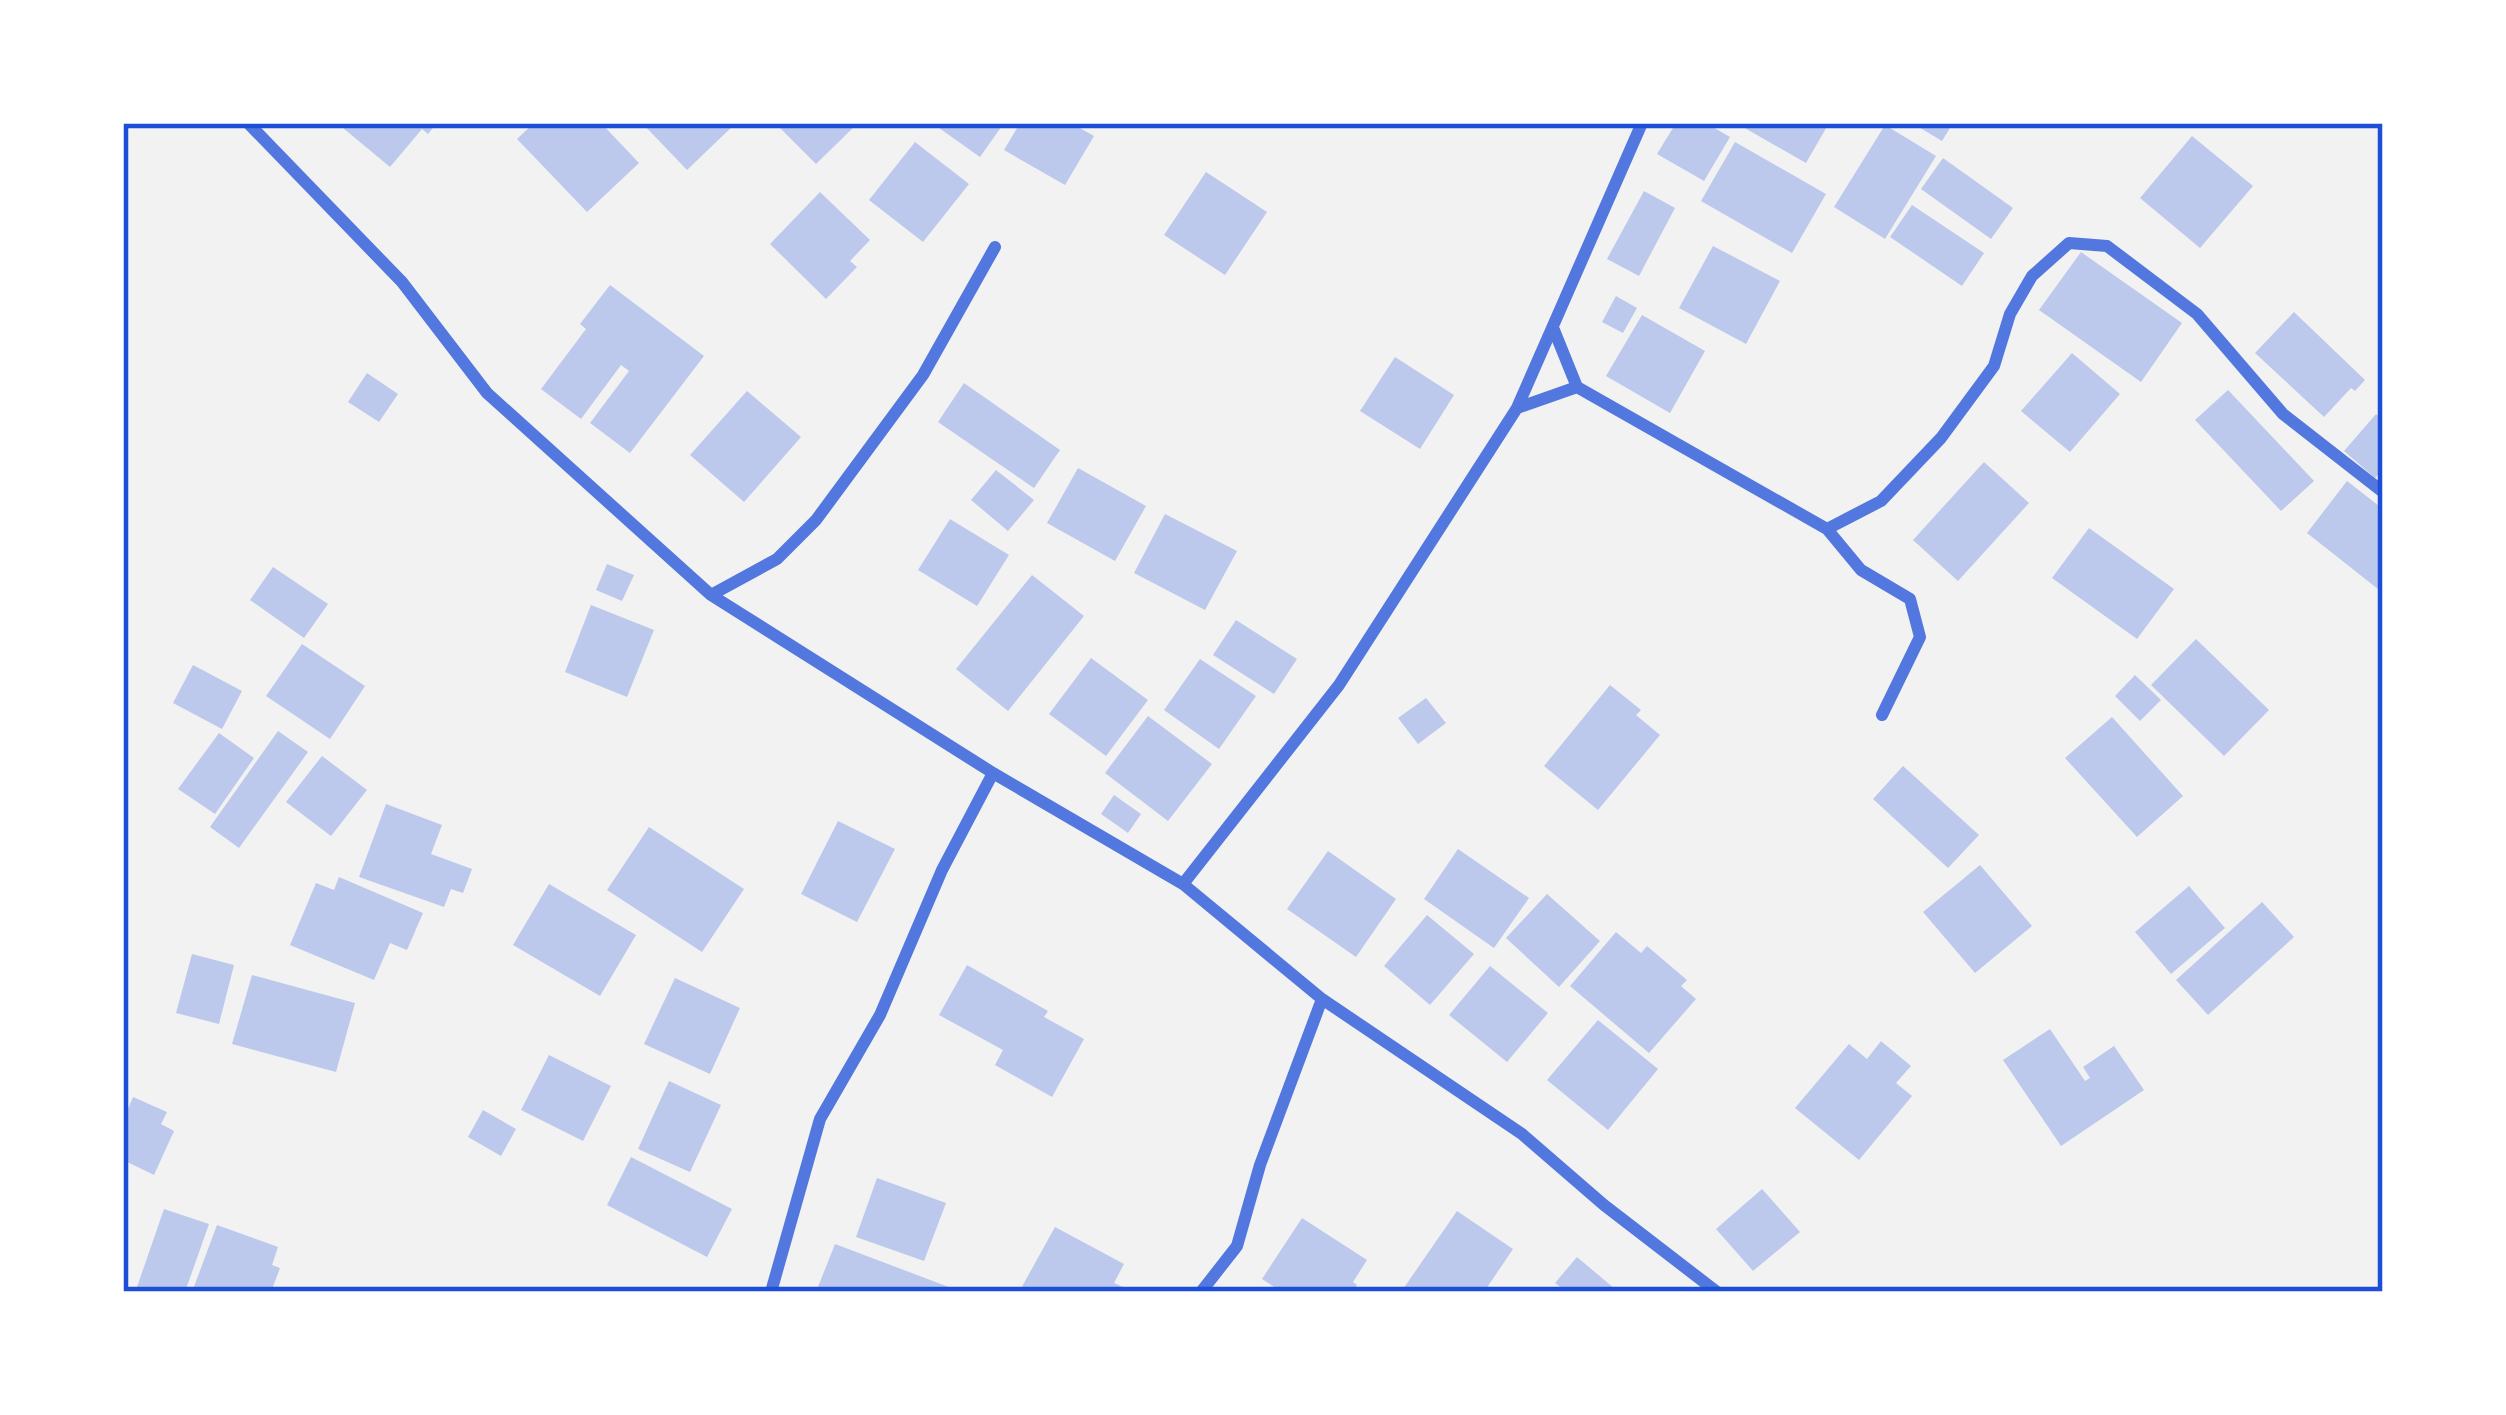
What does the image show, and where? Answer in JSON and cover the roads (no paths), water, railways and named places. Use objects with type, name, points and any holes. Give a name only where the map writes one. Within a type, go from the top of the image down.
[{"type":"street","points":[[248,123],[402,282],[487,393],[711,595],[993,773],[1183,884],[1322,999],[1522,1134],[1717,1292]]},
{"type":"street","points":[[1183,884],[1339,685],[1517,407],[1642,123]]},
{"type":"street","points":[[1827,529],[1881,501],[1942,438],[1994,366],[2010,314],[2032,276],[2069,243],[2108,246],[2197,314],[2283,415],[2383,492]]},
{"type":"street","points":[[711,595],[777,559],[816,520],[923,375],[994,247]]},
{"type":"street","points":[[1554,330],[1577,387],[1827,529],[1862,570],[1910,599],[1920,637],[1882,715]]},
{"type":"street","points":[[1517,407],[1577,387]]},
{"type":"street","points":[[771,1292],[820,1119],[880,1016],[942,870],[993,773]]},
{"type":"street","points":[[1201,1292],[1237,1246],[1260,1165],[1322,999]]}]
